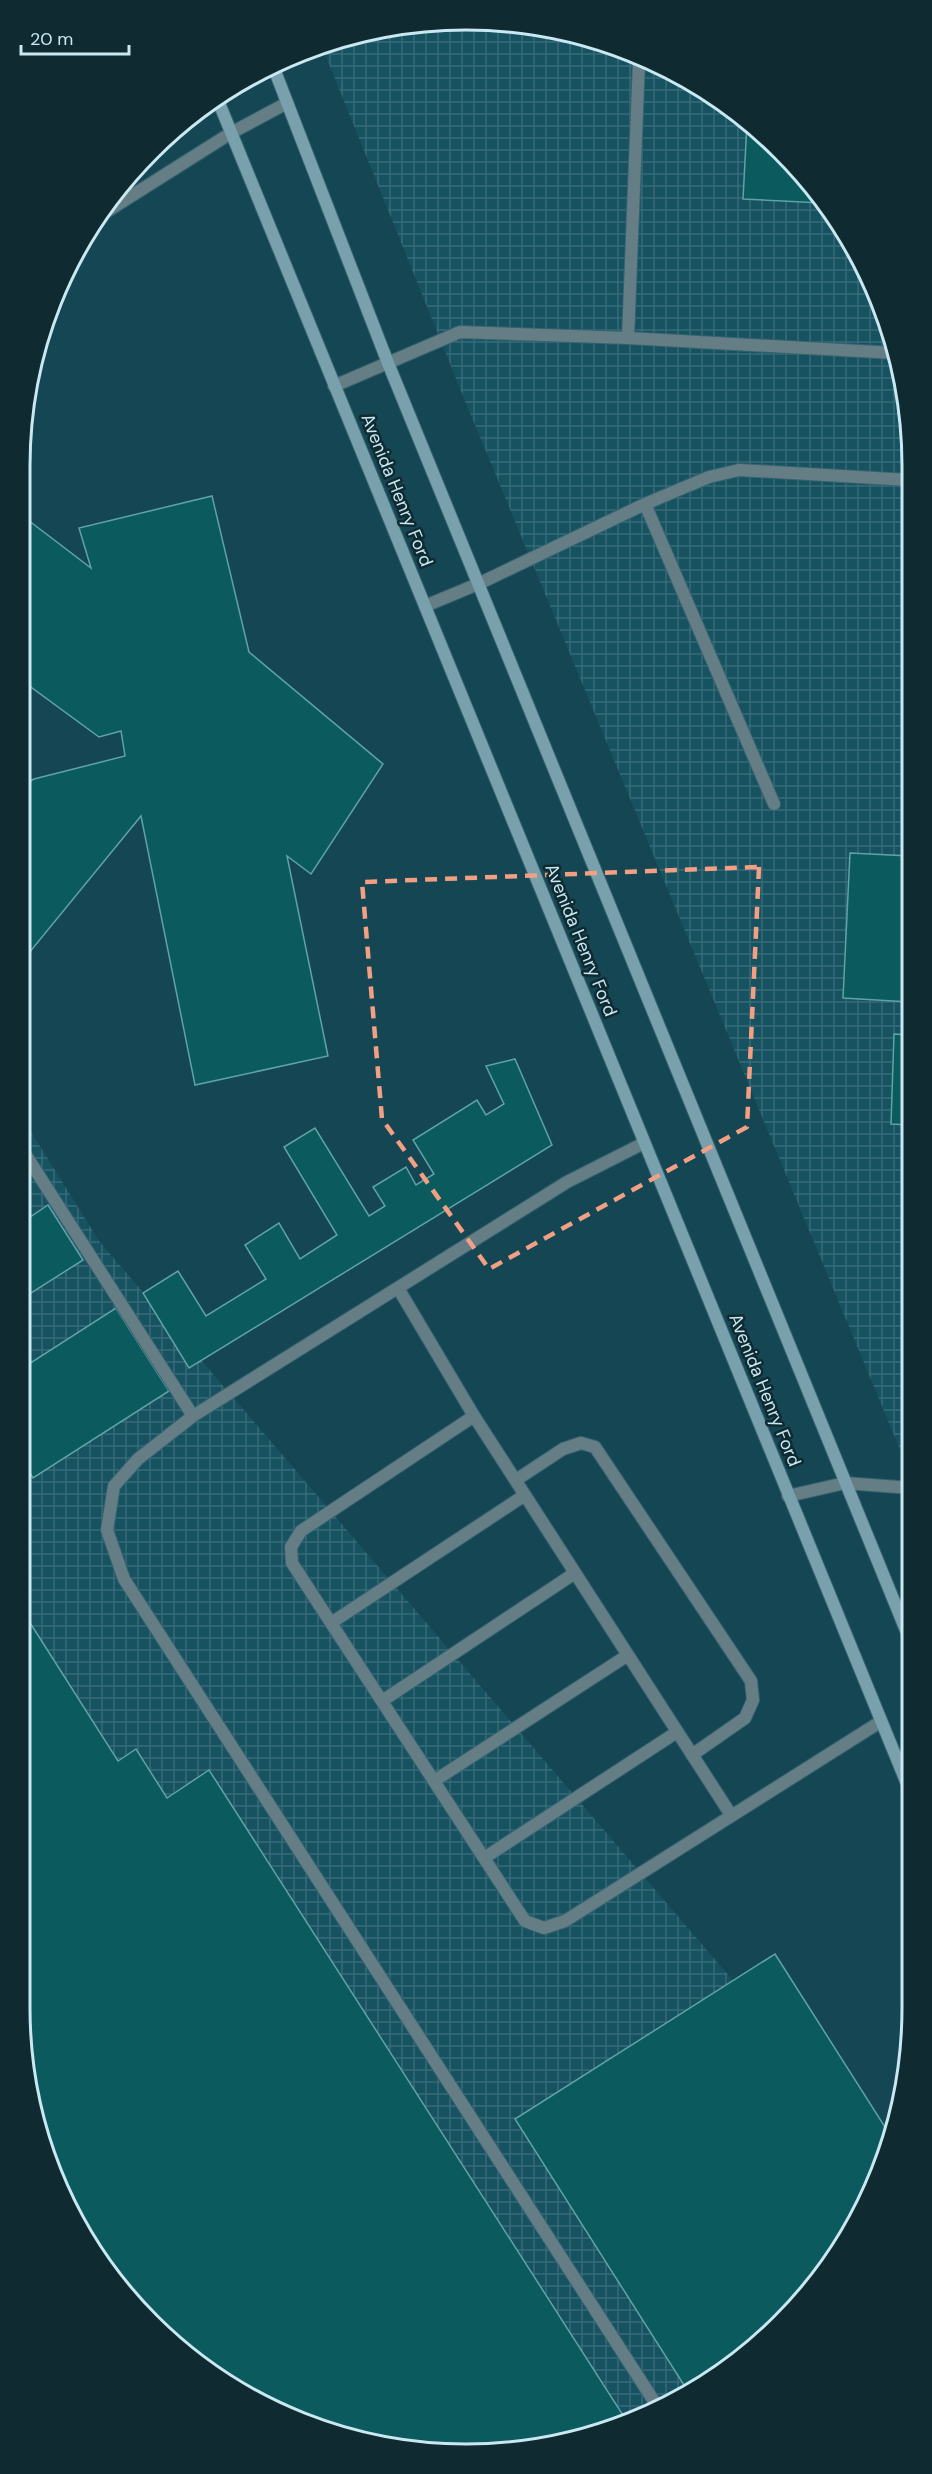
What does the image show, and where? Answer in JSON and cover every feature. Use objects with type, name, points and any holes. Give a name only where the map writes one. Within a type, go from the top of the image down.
[{"type":"main road","points":[[276,74],[388,363],[902,1621]]},
{"type":"main road","name":"Avenida Henry Ford","points":[[220,106],[902,1773]]},
{"type":"street","points":[[628,338],[639,66]]},
{"type":"street","points":[[117,205],[231,133],[287,103]]},
{"type":"street","points":[[334,386],[460,332],[628,338],[887,353]]},
{"type":"street","points":[[425,606],[478,584],[645,504],[709,477],[739,470],[902,480]]},
{"type":"street","points":[[645,504],[774,804]]},
{"type":"street","points":[[644,1143],[567,1182],[193,1416],[138,1460],[114,1486],[107,1530],[124,1579],[654,2401]]},
{"type":"street","points":[[30,1162],[193,1416]]},
{"type":"street","points":[[398,1288],[474,1416],[730,1815]]},
{"type":"street","points":[[474,1416],[301,1531],[291,1547],[292,1563],[525,1921],[544,1928],[566,1921],[880,1722]]},
{"type":"street","points":[[516,1480],[563,1449],[581,1443],[595,1447],[751,1681],[753,1700],[745,1718],[692,1755]]},
{"type":"street","points":[[788,1497],[845,1483],[902,1487]]},
{"type":"street","points":[[331,1623],[525,1495]]},
{"type":"street","points":[[382,1701],[575,1573]]},
{"type":"street","points":[[434,1781],[628,1655]]},
{"type":"street","points":[[484,1858],[677,1732]]},
{"type":"highlighted area","points":[[759,867],[747,1127],[489,1269],[382,1119],[362,882]]},
{"type":"shaded area","points":[[466,30],[551,38],[633,63],[684,88],[708,103],[753,138],[774,158],[794,179],[829,224],[844,248],[869,299],[894,381],[902,466],[902,1454],[463,396],[325,53],[381,38]]},
{"type":"shaded area","points":[[30,1130],[99,1241],[878,2150],[857,2201],[829,2250],[794,2295],[753,2336],[731,2354],[684,2386],[633,2411],[579,2429],[519,2440],[276,2400],[248,2386],[224,2371],[179,2336],[138,2295],[103,2250],[88,2226],[63,2175],[38,2093],[30,2008]]},
{"type":"building","points":[[746,133],[774,158],[813,203],[743,199]]},
{"type":"building","points":[[212,496],[249,652],[383,764],[311,874],[287,856],[328,1056],[195,1085],[141,816],[30,952],[30,781],[125,756],[121,731],[99,737],[30,686],[30,522],[91,568],[79,528]]},
{"type":"building","points":[[850,853],[902,856],[902,1002],[843,998]]},
{"type":"building","points":[[894,1034],[902,1034],[902,1125],[891,1124]]},
{"type":"building","points":[[515,1059],[552,1145],[189,1368],[143,1293],[178,1271],[206,1316],[266,1279],[245,1245],[279,1223],[300,1259],[337,1235],[284,1147],[315,1128],[369,1216],[385,1206],[373,1187],[406,1167],[416,1185],[434,1174],[413,1140],[477,1100],[486,1115],[504,1104],[486,1066]]},
{"type":"building","points":[[48,1205],[83,1260],[30,1294],[30,1217]]},
{"type":"building","points":[[116,1308],[169,1391],[33,1478],[30,1473],[30,1363]]},
{"type":"building","points":[[30,1623],[118,1761],[136,1749],[167,1798],[209,1770],[623,2415],[551,2436],[466,2444],[381,2436],[326,2421],[299,2411],[248,2386],[201,2354],[179,2336],[138,2295],[103,2250],[88,2226],[63,2175],[45,2121],[34,2065],[30,2008]]},
{"type":"building","points":[[775,1954],[885,2127],[869,2175],[857,2201],[829,2250],[812,2273],[794,2295],[753,2336],[708,2371],[684,2386],[515,2119]]}]
